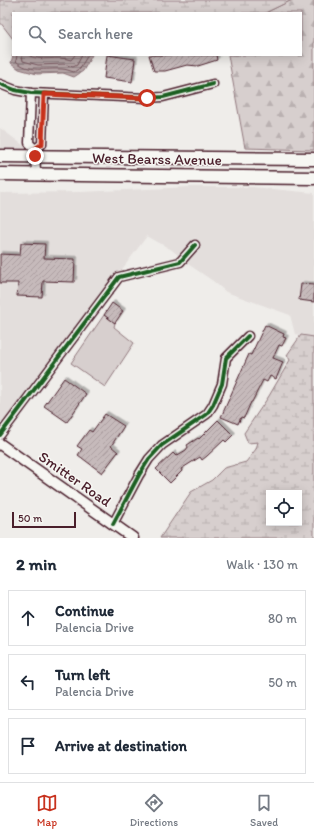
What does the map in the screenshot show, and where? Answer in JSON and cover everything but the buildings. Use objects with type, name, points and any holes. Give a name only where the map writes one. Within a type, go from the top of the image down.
[{"type":"main road","name":"West Bearss Avenue","points":[[0,156],[35,153],[314,159]]},
{"type":"main road","points":[[288,177],[301,165],[314,166]]},
{"type":"main road","name":"West Bearss Avenue","points":[[0,174],[314,178]]},
{"type":"street","points":[[0,84],[31,94],[156,98],[213,84]]},
{"type":"street","points":[[31,94],[29,143],[35,153],[36,174]]},
{"type":"street","points":[[35,153],[42,144],[44,94]]},
{"type":"street","points":[[0,435],[119,277],[180,262],[195,245]]},
{"type":"street","points":[[114,524],[139,475],[149,459],[162,445],[207,414],[213,405],[222,384],[226,358],[248,336]]},
{"type":"street","name":"Smitter Road","points":[[0,444],[133,538]]},
{"type":"shaded area","points":[[0,128],[27,148],[0,148]]},
{"type":"shaded area","points":[[192,187],[252,187],[314,193],[314,337],[295,334],[290,315],[226,292],[213,281],[185,262],[201,244],[195,238],[179,256],[172,250],[147,236],[120,272],[115,274],[0,428],[0,193],[81,192]]},
{"type":"green space","points":[[0,0],[292,0],[267,12],[12,12],[12,38],[0,22]]},
{"type":"green space","points":[[292,0],[314,0],[314,150],[245,148],[228,56],[302,56],[302,12],[267,12]]},
{"type":"green space","points":[[104,315],[115,323],[114,327],[134,343],[105,387],[71,363]]},
{"type":"green space","points":[[301,335],[314,337],[314,538],[160,538],[191,492],[212,480],[224,468],[246,462],[256,449],[258,442],[248,443],[244,433],[269,396],[290,360],[287,355]]},
{"type":"water","points":[[13,56],[91,56],[83,71],[74,77],[63,73],[37,74],[19,69],[11,63]]},
{"type":"cycle path","points":[[0,84],[15,90],[31,93],[147,98],[163,97],[213,84]]},
{"type":"cycle path","points":[[0,435],[119,277],[180,262],[195,245]]},
{"type":"cycle path","points":[[113,524],[149,459],[162,445],[207,414],[213,405],[222,384],[226,358],[248,336]]},
{"type":"route","points":[[35,156],[35,149],[42,144],[44,94],[147,98]]}]
